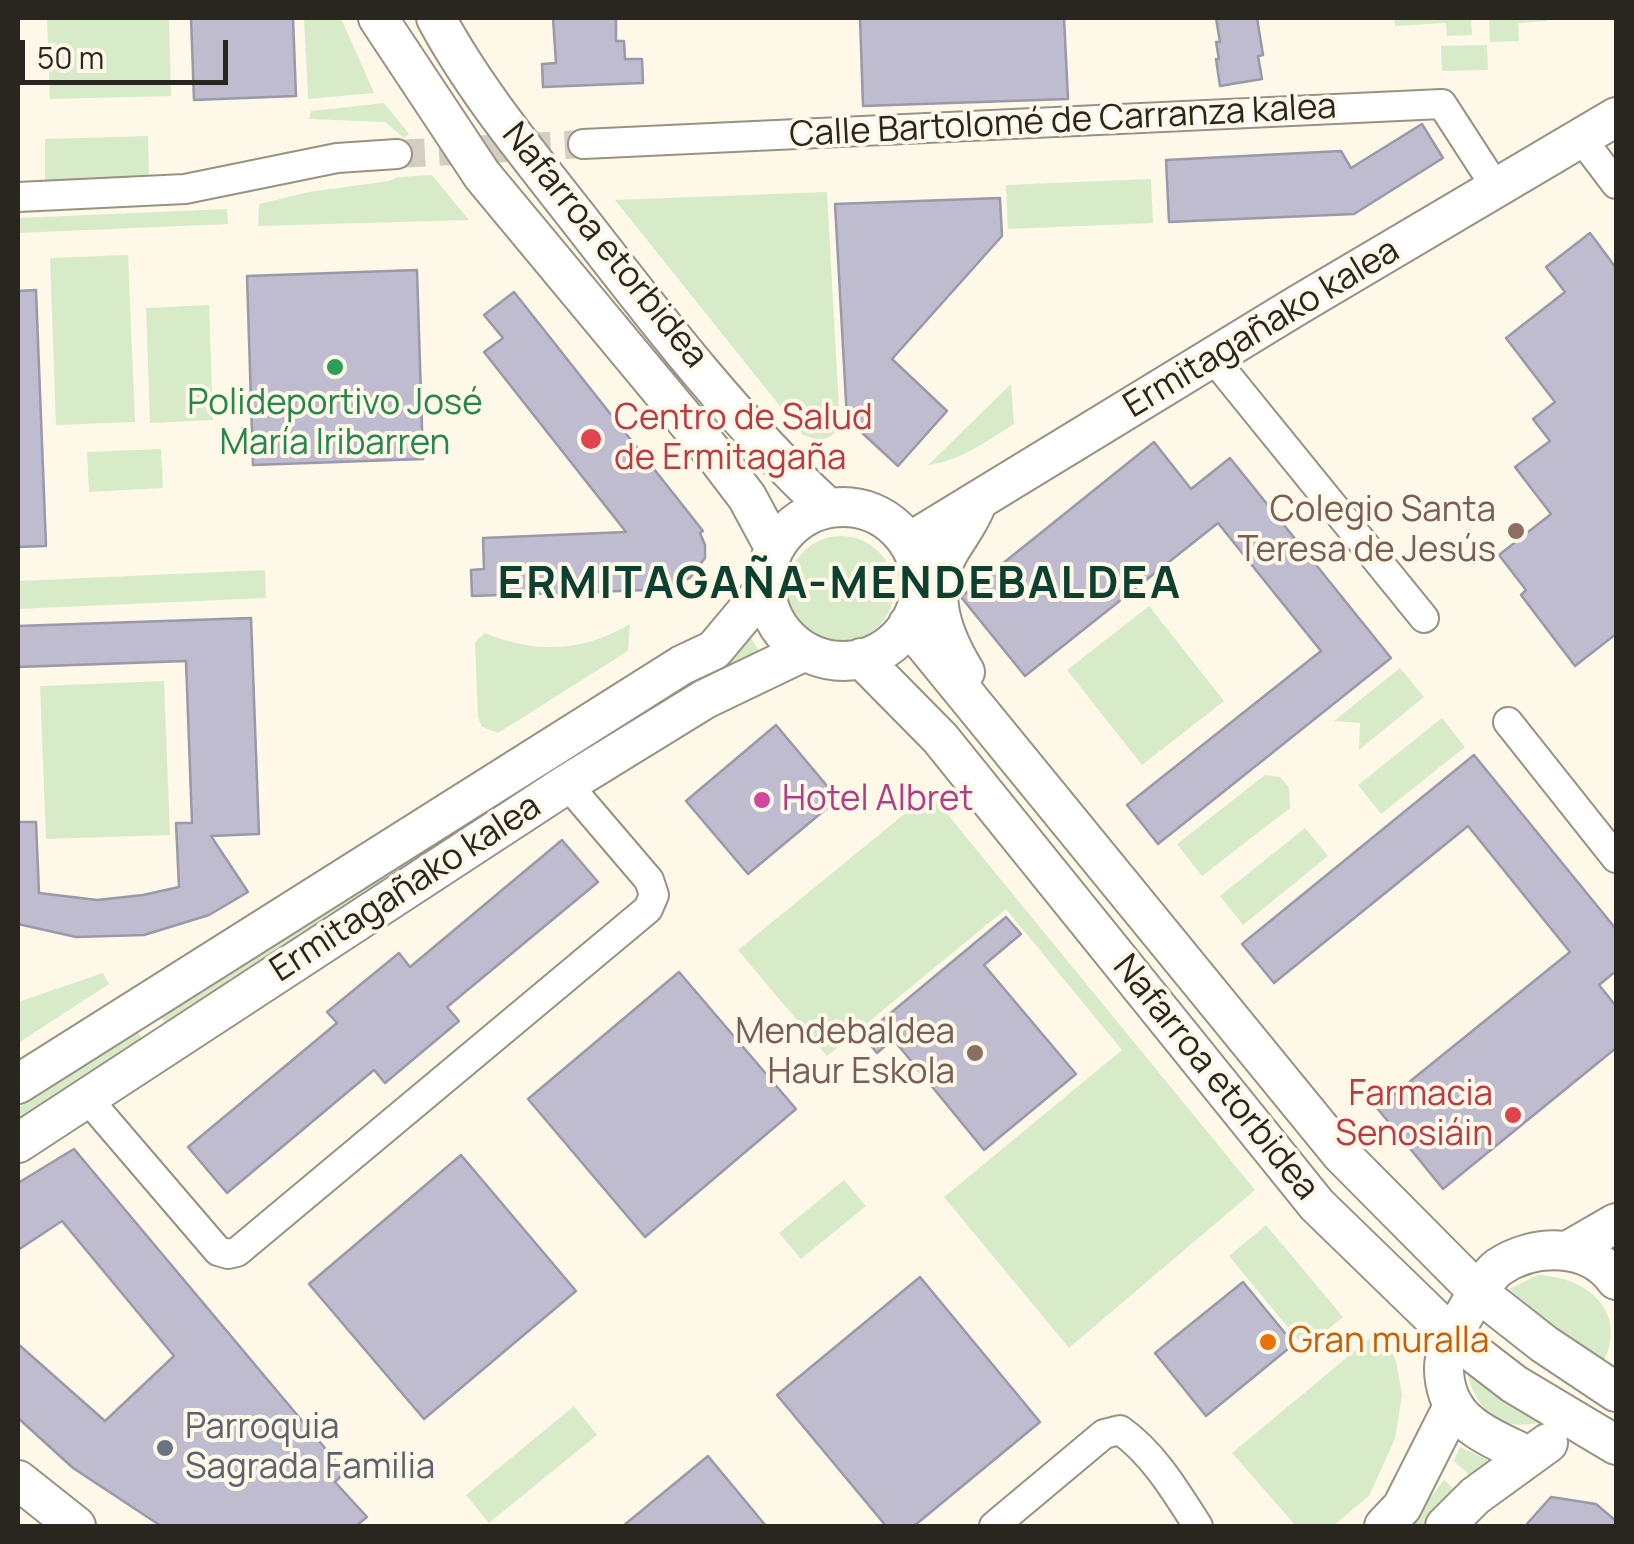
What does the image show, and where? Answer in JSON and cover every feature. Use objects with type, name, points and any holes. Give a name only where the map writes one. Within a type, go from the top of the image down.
[{"type":"main road","name":"Nafarroa etorbidea","points":[[378,18],[482,175],[747,497],[774,547]]},
{"type":"main road","name":"Nafarroa etorbidea","points":[[436,18],[510,130],[631,286],[791,474],[828,508]]},
{"type":"main road","name":"Ermitagañako kalea","points":[[908,542],[1616,117]]},
{"type":"main road","name":"Nafarroa etorbidea","points":[[680,412],[681,429],[723,490],[745,555],[745,574],[722,618],[700,638],[682,665]]},
{"type":"main road","name":"Nafarroa etorbidea","points":[[979,498],[969,525],[942,565],[937,599],[948,642],[963,669],[1017,739],[1030,775]]},
{"type":"main road","points":[[851,507],[873,513],[893,525],[908,542],[917,562],[917,604],[896,640],[880,651],[862,658],[822,658],[805,651],[785,635],[771,614],[765,589],[774,547],[788,529],[806,516],[828,508],[851,507]]},
{"type":"main road","name":"Ermitagañako kalea","points":[[18,1084],[682,665],[714,650],[765,589]]},
{"type":"main road","name":"Nafarroa etorbidea","points":[[908,624],[1341,1154],[1479,1294],[1614,1385]]},
{"type":"main road","name":"Ermitagañako kalea","points":[[18,1144],[567,784],[705,699],[805,651]]},
{"type":"main road","name":"Nafarroa etorbidea","points":[[862,658],[940,738],[1317,1205],[1452,1337],[1514,1384],[1616,1445]]},
{"type":"main road","points":[[1528,1456],[1474,1427],[1453,1406],[1444,1361],[1452,1337],[1496,1268],[1532,1252],[1571,1249],[1616,1223]]},
{"type":"main road","points":[[1571,1249],[1610,1271],[1616,1280]]},
{"type":"main road","points":[[1445,1526],[1475,1496],[1578,1424],[1614,1385]]},
{"type":"main road","points":[[1384,1526],[1402,1507],[1453,1406]]},
{"type":"main road","points":[[18,1480],[76,1526]]},
{"type":"street","name":"Calle Bartolomé de Carranza kalea","points":[[583,144],[1442,104],[1497,189]]},
{"type":"street","points":[[1581,138],[1616,184]]},
{"type":"street","points":[[18,198],[184,189],[337,158],[397,154]]},
{"type":"street","points":[[1213,358],[1424,618]]},
{"type":"street","points":[[1508,722],[1616,858]]},
{"type":"street","points":[[86,1097],[218,1251],[237,1252],[648,908],[654,895],[649,880],[567,784]]},
{"type":"street","points":[[994,1526],[1104,1434],[1120,1430],[1136,1442],[1168,1480],[1198,1526]]},
{"type":"green space","points":[[47,18],[169,18],[171,96],[50,99]]},
{"type":"green space","points":[[304,18],[341,18],[374,93],[308,99]]},
{"type":"green space","points":[[1394,18],[1471,18],[1472,35],[1447,36],[1446,23],[1395,26]]},
{"type":"green space","points":[[1489,18],[1547,21],[1518,23],[1519,41],[1490,42]]},
{"type":"green space","points":[[1487,45],[1488,70],[1442,71],[1441,46]]},
{"type":"green space","points":[[384,103],[409,134],[404,138],[385,122],[309,119],[311,111]]},
{"type":"green space","points":[[148,136],[149,179],[45,181],[45,139]]},
{"type":"green space","points":[[432,175],[469,220],[258,226],[259,204],[398,177]]},
{"type":"green space","points":[[1151,179],[1153,223],[1008,229],[1006,185]]},
{"type":"green space","points":[[827,192],[840,427],[828,438],[819,439],[803,435],[615,200]]},
{"type":"green space","points":[[227,209],[228,224],[18,233],[18,218]]},
{"type":"green space","points":[[128,255],[135,422],[56,425],[50,258]]},
{"type":"green space","points":[[209,305],[213,420],[150,423],[146,308]]},
{"type":"green space","points":[[1011,384],[1014,424],[962,455],[928,465]]},
{"type":"green space","points":[[161,449],[163,488],[89,492],[87,452]]},
{"type":"green space","points":[[841,536],[861,540],[879,551],[890,569],[894,589],[890,609],[879,627],[861,638],[841,642],[821,638],[803,627],[792,609],[788,589],[792,569],[803,551],[821,540]]},
{"type":"green space","points":[[265,570],[266,598],[18,609],[18,581]]},
{"type":"green space","points":[[1149,606],[1224,701],[1142,765],[1067,670]]},
{"type":"green space","points":[[630,624],[628,651],[498,733],[482,727],[478,717],[475,642],[485,633],[522,644],[559,647],[594,640]]},
{"type":"green space","points":[[747,632],[759,651],[735,661],[708,680],[701,670]]},
{"type":"green space","points":[[1400,668],[1424,697],[1359,750],[1360,723],[1334,721]]},
{"type":"green space","points":[[164,681],[170,835],[46,839],[40,686]]},
{"type":"green space","points":[[678,681],[686,693],[474,831],[467,819]]},
{"type":"green space","points":[[1442,718],[1465,747],[1381,814],[1358,785]]},
{"type":"green space","points":[[1265,775],[1280,777],[1289,787],[1290,808],[1202,876],[1177,844]]},
{"type":"green space","points":[[930,793],[1255,1190],[1069,1348],[944,1197],[1122,1050],[1006,909],[827,1056],[738,950]]},
{"type":"green space","points":[[1305,828],[1328,856],[1243,925],[1220,896]]},
{"type":"green space","points":[[443,834],[449,844],[169,1028],[161,1017]]},
{"type":"green space","points":[[103,973],[109,984],[18,1043],[18,1002]]},
{"type":"green space","points":[[137,1031],[144,1042],[18,1125],[18,1108]]},
{"type":"green space","points":[[844,1180],[866,1206],[801,1259],[779,1233]]},
{"type":"green space","points":[[1266,1225],[1343,1317],[1305,1348],[1229,1256]]},
{"type":"green space","points":[[1538,1275],[1572,1282],[1598,1300],[1611,1326],[1604,1361],[1509,1289]]},
{"type":"green space","points":[[1381,1329],[1396,1361],[1402,1395],[1395,1439],[1369,1496],[1333,1526],[1296,1526],[1232,1453]]},
{"type":"green space","points":[[1467,1372],[1541,1422],[1513,1424],[1492,1415],[1477,1397]]},
{"type":"green space","points":[[574,1406],[597,1435],[489,1523],[466,1495]]},
{"type":"green space","points":[[1460,1447],[1492,1462],[1474,1480],[1454,1461]]},
{"type":"green space","points":[[1444,1480],[1461,1495],[1430,1526],[1408,1526]]},
{"type":"building","points":[[191,18],[293,18],[296,96],[194,100]]},
{"type":"building","points":[[553,18],[616,18],[616,41],[624,41],[625,59],[642,59],[643,83],[543,87],[542,64],[556,63]]},
{"type":"building","points":[[860,18],[1064,18],[1068,99],[863,106]]},
{"type":"building","points":[[1216,18],[1257,18],[1262,79],[1220,86]]},
{"type":"building","points":[[1422,124],[1443,158],[1354,214],[1169,222],[1166,160],[1341,151],[1351,168]]},
{"type":"building","points":[[1000,198],[1002,236],[892,359],[947,411],[898,466],[847,419],[835,204]]},
{"type":"building","points":[[1590,233],[1616,268],[1616,634],[1575,666],[1521,595],[1526,590],[1499,555],[1551,514],[1515,467],[1550,441],[1533,419],[1555,402],[1506,338],[1565,292],[1546,267]]},
{"type":"building","name":"Polideportivo José María Iribarren","points":[[417,270],[423,459],[253,465],[247,276]]},
{"type":"building","points":[[36,290],[46,546],[18,547],[18,291]]},
{"type":"building","name":"Centro de Salud de Ermitagaña","points":[[514,292],[703,531],[700,533],[705,558],[690,578],[678,582],[678,589],[472,596],[471,570],[484,569],[483,538],[626,532],[484,352],[503,338],[484,315]]},
{"type":"building","points":[[1154,442],[1191,489],[1230,458],[1391,658],[1158,844],[1127,805],[1321,651],[1218,523],[1025,676],[961,597]]},
{"type":"building","points":[[251,618],[259,834],[211,836],[248,892],[209,915],[144,935],[76,937],[18,924],[18,822],[36,822],[39,893],[97,900],[179,887],[176,823],[192,823],[186,661],[18,667],[18,626]]},
{"type":"building","name":"Hotel Albret","points":[[776,725],[838,799],[748,874],[686,801]]},
{"type":"building","points":[[1474,755],[1616,929],[1616,971],[1599,985],[1616,1006],[1616,1048],[1443,1189],[1377,1108],[1570,952],[1468,826],[1274,983],[1242,944]]},
{"type":"building","points":[[562,840],[598,882],[447,1007],[459,1021],[385,1083],[374,1070],[227,1193],[188,1147],[337,1023],[327,1012],[399,953],[410,967]]},
{"type":"building","points":[[1006,917],[1021,934],[984,965],[1076,1074],[984,1150],[893,1039],[877,1053],[863,1036]]},
{"type":"building","points":[[679,972],[796,1109],[645,1237],[528,1099]]},
{"type":"building","points":[[74,1149],[345,1472],[335,1482],[367,1517],[356,1526],[161,1526],[73,1468],[18,1418],[18,1344],[105,1421],[174,1356],[62,1221],[18,1250],[18,1183]]},
{"type":"building","points":[[461,1155],[576,1291],[424,1419],[309,1284]]},
{"type":"building","points":[[920,1277],[1040,1422],[914,1526],[886,1526],[777,1395]]},
{"type":"building","points":[[1243,1282],[1294,1344],[1206,1416],[1155,1353]]},
{"type":"building","points":[[708,1456],[766,1526],[623,1526]]},
{"type":"building","points":[[1551,1497],[1596,1504],[1616,1521],[1616,1526],[1525,1526]]},
{"type":"tunnel","points":[[397,154],[583,144]]},
{"type":"place","name":"Polideportivo José María Iribarren","points":[[335,367]]},
{"type":"place","name":"Centro de Salud de Ermitagaña","points":[[591,439]]},
{"type":"place","name":"Colegio Santa Teresa de Jesús","points":[[1516,531]]},
{"type":"place","name":"Hotel Albret","points":[[762,800]]},
{"type":"place","name":"Mendebaldea Haur Eskola","points":[[975,1053]]},
{"type":"place","name":"Farmacia Senosiáin","points":[[1513,1115]]},
{"type":"place","name":"Gran muralla","points":[[1268,1342]]},
{"type":"place","name":"Parroquia Sagrada Familia","points":[[165,1448]]},
{"type":"district","name":"ERMITAGAÑA-MENDEBALDEA","points":[[840,585]]}]
